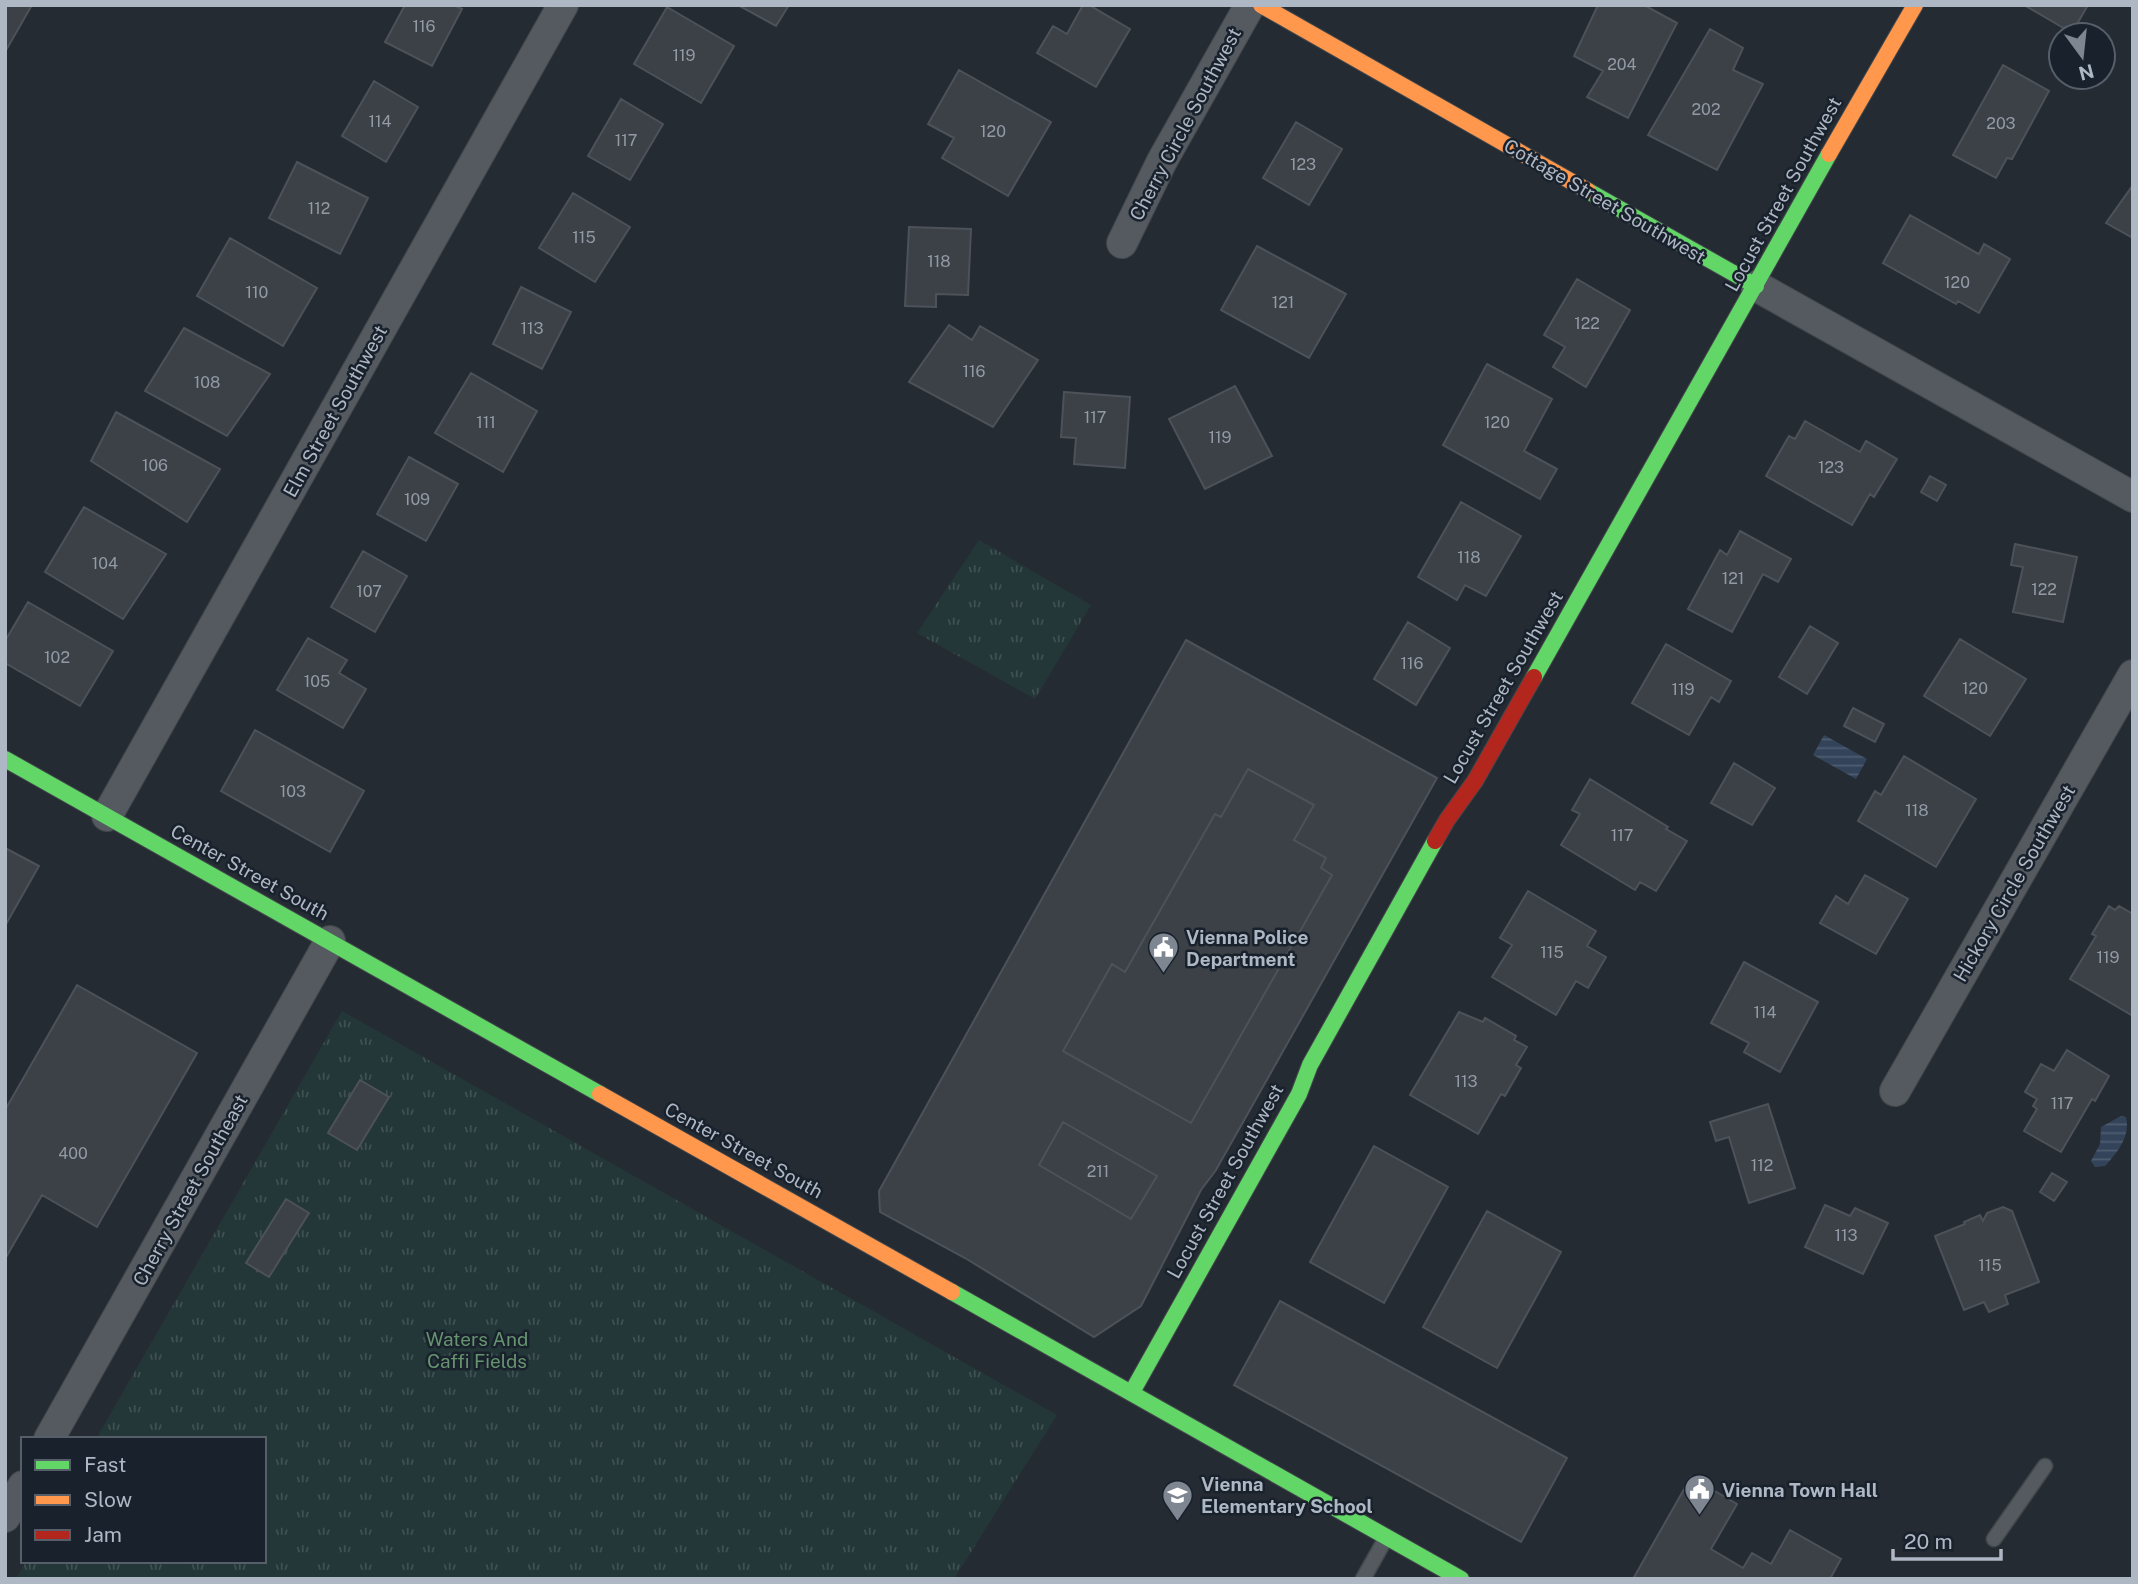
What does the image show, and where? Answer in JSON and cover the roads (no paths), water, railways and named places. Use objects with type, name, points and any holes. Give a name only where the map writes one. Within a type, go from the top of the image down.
[{"type":"street","name":"Elm Street Southwest","points":[[107,816],[563,5]]},
{"type":"street","name":"Cherry Circle Southwest","points":[[1122,243],[1162,161],[1250,5]]},
{"type":"street","name":"Cottage Street Southwest","points":[[1261,5],[2133,498]]},
{"type":"street","name":"Locust Street Southwest","points":[[1132,1392],[1299,1094],[1310,1065],[1447,820],[1475,781],[1915,5]]},
{"type":"street","name":"Hickory Circle Southwest","points":[[1895,1091],[2133,675]]},
{"type":"street","name":"Center Street South","points":[[5,760],[1461,1579]]},
{"type":"street","name":"Cherry Street Southeast","points":[[50,1437],[330,941]]},
{"type":"street","points":[[5,1517],[21,1489]]},
{"type":"lane","points":[[1994,1539],[2045,1466]]},
{"type":"lane","points":[[1363,1579],[1387,1536]]},
{"type":"water","points":[[1824,735],[1867,759],[1856,779],[1813,755]]},
{"type":"water","points":[[2121,1116],[2126,1117],[2127,1124],[2122,1144],[2105,1166],[2095,1167],[2091,1161],[2100,1144],[2101,1127]]},
{"type":"place","name":"Vienna Police Department","points":[[1163,975]]},
{"type":"place","name":"Vienna Town Hall","points":[[1699,1517]]},
{"type":"place","name":"Vienna Elementary School","points":[[1178,1522]]},
{"type":"park label","name":"Waters And Caffi Fields","points":[[477,1350]]}]
